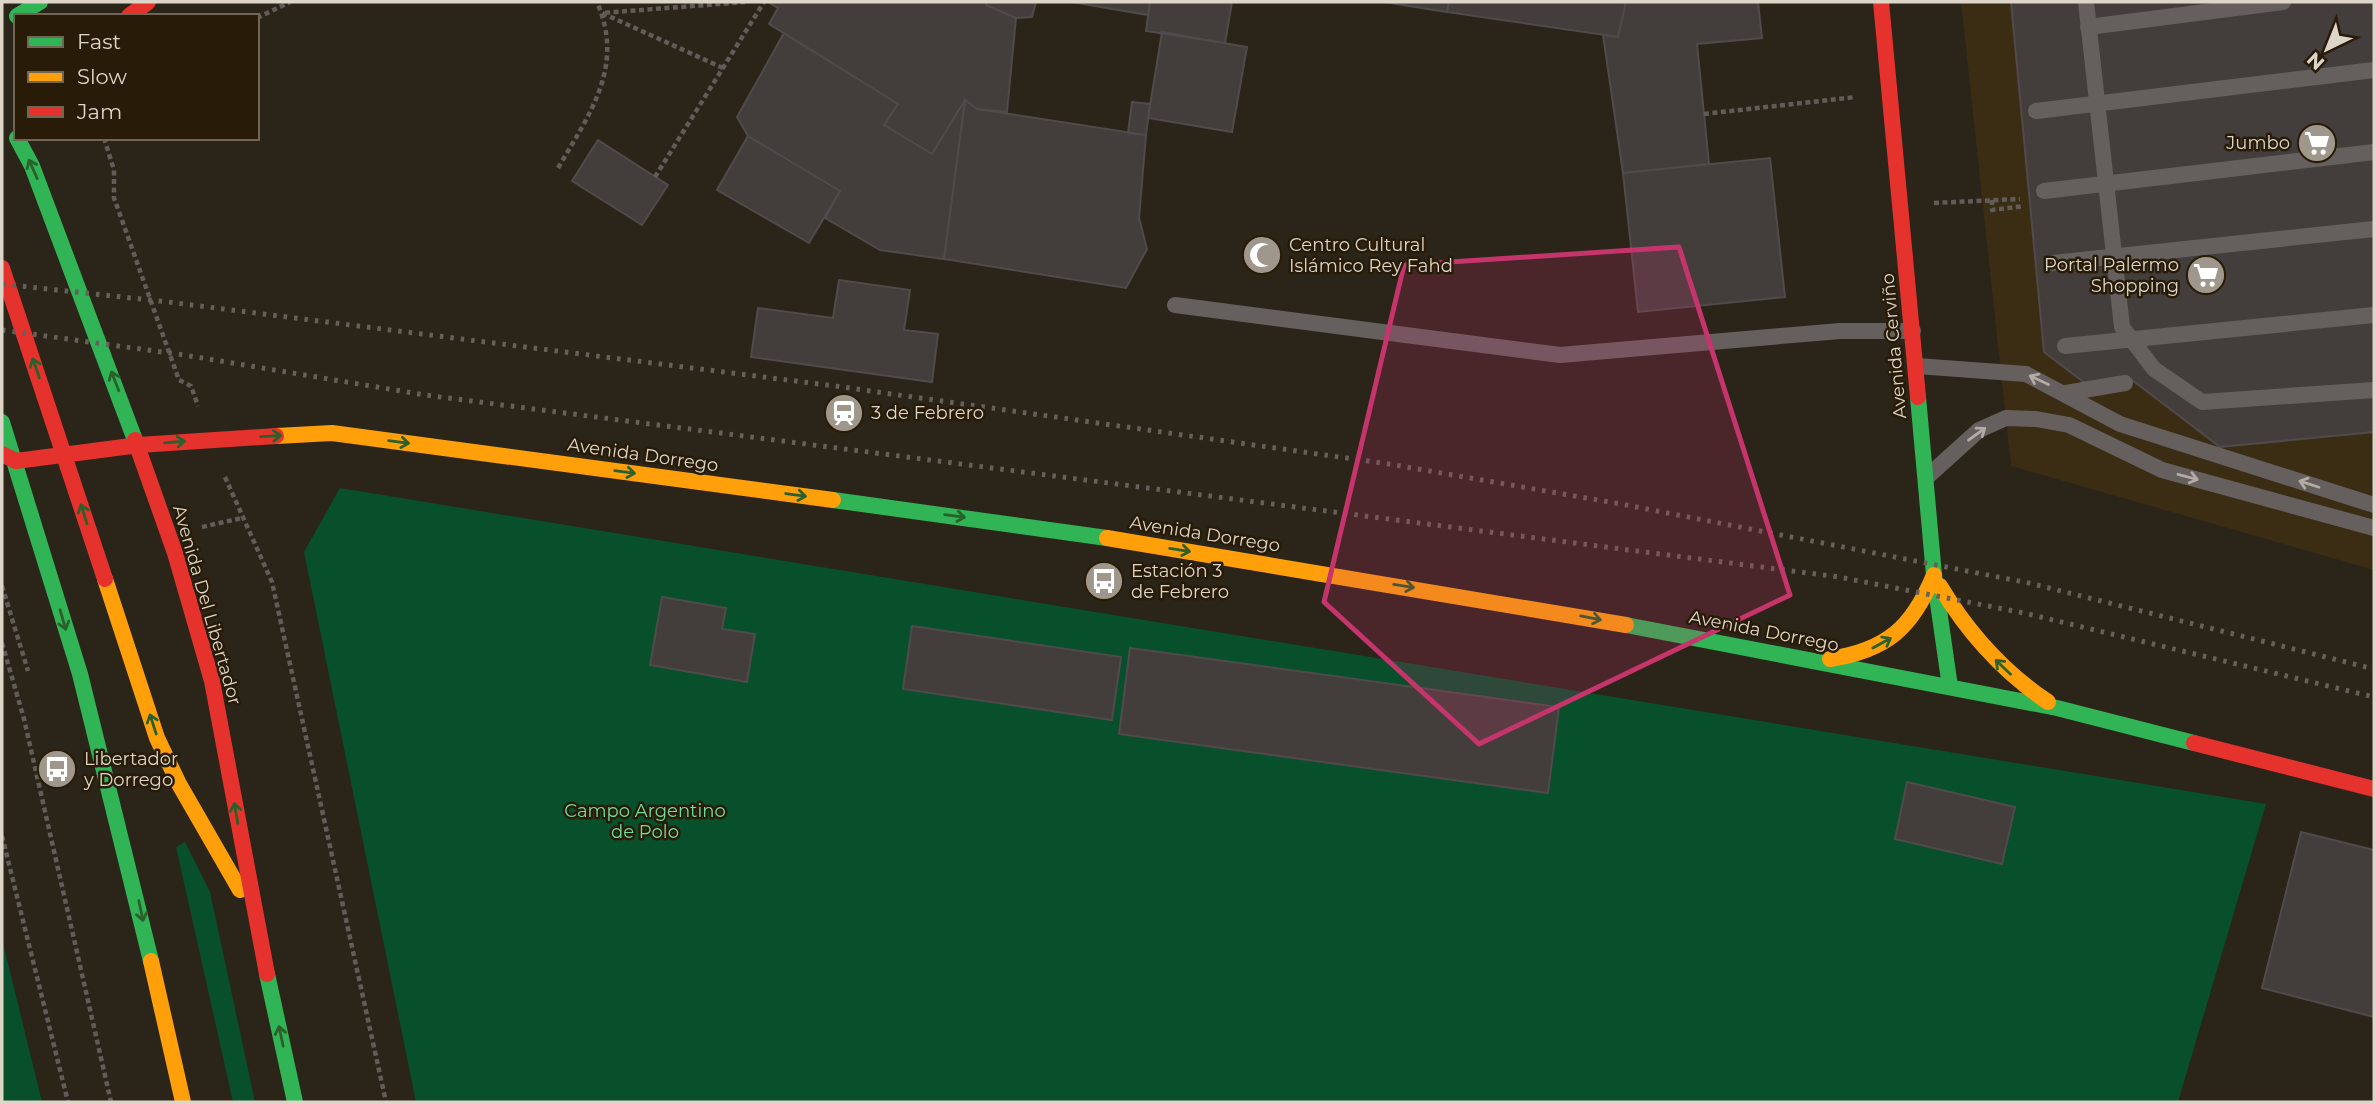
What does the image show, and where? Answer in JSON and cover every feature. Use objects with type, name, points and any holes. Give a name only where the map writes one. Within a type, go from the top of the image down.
[{"type":"main road","points":[[19,14],[40,2]]},
{"type":"main road","points":[[132,14],[148,2]]},
{"type":"main road","name":"Avenida Cerviño","points":[[1881,2],[1917,366],[1934,575],[1950,687]]},
{"type":"main road","name":"Avenida Del Libertador","points":[[19,140],[32,166],[139,445],[175,553],[212,681],[254,913],[295,1102]]},
{"type":"main road","points":[[2,268],[66,455],[157,738],[179,784],[254,913]]},
{"type":"main road","points":[[2,422],[9,458],[113,792],[183,1102]]},
{"type":"main road","name":"Avenida Dorrego","points":[[9,458],[66,455],[210,439],[332,433],[1104,537],[1524,606],[2057,708],[2374,789]]},
{"type":"main road","points":[[2,477],[9,458]]},
{"type":"main road","points":[[1817,661],[1854,657],[1888,642],[1908,624],[1924,601],[1934,575]]},
{"type":"main road","points":[[1934,575],[1954,610],[1979,643],[2008,673],[2057,708]]},
{"type":"lane","points":[[2085,2],[2122,327],[2127,338],[2154,369],[2202,402],[2374,390]]},
{"type":"lane","points":[[2088,27],[2283,2]]},
{"type":"lane","points":[[2036,111],[2374,70]]},
{"type":"lane","points":[[2038,195],[2106,183],[2374,152]]},
{"type":"lane","points":[[2053,263],[2113,254],[2374,229]]},
{"type":"lane","points":[[1175,305],[1560,355],[1840,331],[1913,331]]},
{"type":"lane","points":[[2065,346],[2374,315]]},
{"type":"lane","points":[[1917,366],[2025,374],[2066,393],[2120,424],[2374,505]]},
{"type":"lane","points":[[2066,393],[2125,383]]},
{"type":"lane","points":[[1925,478],[1979,430],[2006,418],[2036,419],[2081,429],[2162,470],[2374,528]]},
{"type":"path","points":[[259,17],[290,2]]},
{"type":"path","points":[[558,168],[592,109],[605,79],[609,52],[602,13],[597,2]]},
{"type":"path","points":[[602,13],[746,2]]},
{"type":"path","points":[[655,177],[764,2]]},
{"type":"path","points":[[602,13],[723,68]]},
{"type":"path","points":[[1704,114],[1888,94]]},
{"type":"path","points":[[105,140],[114,170],[114,198],[118,211],[179,380],[191,386],[210,439],[272,582],[386,1102]]},
{"type":"path","points":[[1900,205],[2038,195]]},
{"type":"path","points":[[1992,200],[1992,210],[2025,209],[2023,198]]},
{"type":"path","points":[[2,586],[28,671]]},
{"type":"path","points":[[2,643],[24,719],[111,1102]]},
{"type":"path","points":[[2,836],[68,1102]]},
{"type":"highlighted area","points":[[1679,247],[1790,595],[1479,744],[1324,602],[1404,265]]},
{"type":"shaded area","name":"Portal Palermo Shopping","points":[[1961,2],[2374,2],[2374,570],[2011,466]]},
{"type":"green space","name":"Campo Argentino de Polo","points":[[340,488],[2266,804],[2178,1102],[416,1102],[304,552]]},
{"type":"green space","points":[[185,842],[210,892],[255,1102],[233,1102],[176,847]]},
{"type":"green space","points":[[2,939],[42,1102],[2,1102]]},
{"type":"building","points":[[768,2],[987,2],[986,5],[1016,18],[1007,112],[977,109],[965,100],[932,154],[884,125],[898,104],[769,24],[778,8]]},
{"type":"building","points":[[987,2],[1036,2],[1032,17],[1016,18],[986,5]]},
{"type":"building","points":[[1072,2],[1150,2],[1148,15]]},
{"type":"building","points":[[1150,2],[1232,2],[1225,43],[1146,31]]},
{"type":"building","points":[[1384,2],[1449,2],[1447,12]]},
{"type":"building","points":[[1449,2],[1626,2],[1618,37],[1447,12]]},
{"type":"building","points":[[1626,2],[1758,2],[1762,38],[1697,44],[1709,164],[1623,173],[1603,35],[1618,37]]},
{"type":"building","name":"Portal Palermo Shopping","points":[[2011,2],[2374,2],[2374,432],[2220,447],[2128,377],[2086,384],[2044,352]]},
{"type":"building","points":[[1162,32],[1247,47],[1232,132],[1148,118]]},
{"type":"building","points":[[784,33],[898,104],[884,125],[932,154],[965,100],[944,259],[880,250],[825,218],[840,191],[748,136],[737,117]]},
{"type":"building","points":[[965,100],[977,109],[1146,135],[1139,218],[1147,249],[1126,288],[944,259]]},
{"type":"building","points":[[1132,102],[1150,104],[1146,135],[1128,133]]},
{"type":"building","points":[[748,136],[840,191],[809,243],[717,190]]},
{"type":"building","points":[[598,140],[668,185],[642,225],[572,181]]},
{"type":"building","points":[[1770,158],[1785,297],[1638,312],[1623,173]]},
{"type":"building","points":[[839,280],[910,290],[904,330],[938,334],[932,382],[751,357],[758,308],[833,318]]},
{"type":"building","points":[[662,597],[726,608],[722,629],[755,634],[747,682],[650,665]]},
{"type":"building","points":[[912,626],[1121,657],[1112,720],[903,689]]},
{"type":"building","points":[[1130,648],[1559,707],[1548,793],[1119,734]]},
{"type":"building","points":[[1907,782],[2015,807],[2002,864],[1895,839]]},
{"type":"building","points":[[2301,832],[2374,850],[2374,1017],[2262,988]]},
{"type":"railway","points":[[2,284],[168,302],[835,386],[1389,464],[1621,504],[2029,583],[2374,669]]},
{"type":"railway","points":[[2,330],[184,355],[425,395],[1839,577],[2024,613],[2374,697]]},
{"type":"traffic: fast","points":[[20,14],[40,2]]},
{"type":"traffic: fast","points":[[18,140],[32,166],[135,440]]},
{"type":"traffic: fast","points":[[1918,397],[1934,575],[1950,687]]},
{"type":"traffic: fast","points":[[2,422],[80,674],[151,961]]},
{"type":"traffic: fast","points":[[833,500],[1107,538]]},
{"type":"traffic: fast","points":[[1626,625],[2057,708],[2194,743]]},
{"type":"traffic: fast","points":[[267,974],[295,1102]]},
{"type":"traffic: slow","points":[[276,436],[332,433],[833,500]]},
{"type":"traffic: slow","points":[[1107,538],[1626,625]]},
{"type":"traffic: slow","points":[[1830,659],[1867,650],[1895,633],[1916,609],[1934,575]]},
{"type":"traffic: slow","points":[[105,579],[157,738],[179,784],[240,890]]},
{"type":"traffic: slow","points":[[1940,586],[1962,620],[1987,650],[2048,702]]},
{"type":"traffic: slow","points":[[151,961],[183,1102]]},
{"type":"traffic: jam","points":[[132,14],[148,2]]},
{"type":"traffic: jam","points":[[1881,2],[1918,397]]},
{"type":"traffic: jam","points":[[2,268],[105,579]]},
{"type":"traffic: jam","points":[[2,454],[16,461],[139,445],[276,436]]},
{"type":"traffic: jam","points":[[135,440],[175,553],[212,681],[267,974]]},
{"type":"traffic: jam","points":[[2194,743],[2374,789]]},
{"type":"place","name":"Jumbo","points":[[2317,143]]},
{"type":"place","name":"Centro Cultural Islámico Rey Fahd","points":[[1262,255]]},
{"type":"place","name":"Portal Palermo Shopping","points":[[2206,275]]},
{"type":"place","name":"3 de Febrero","points":[[844,413]]},
{"type":"place","name":"Estación 3 de Febrero","points":[[1104,581]]},
{"type":"place","name":"Libertador y Dorrego","points":[[57,769]]}]
